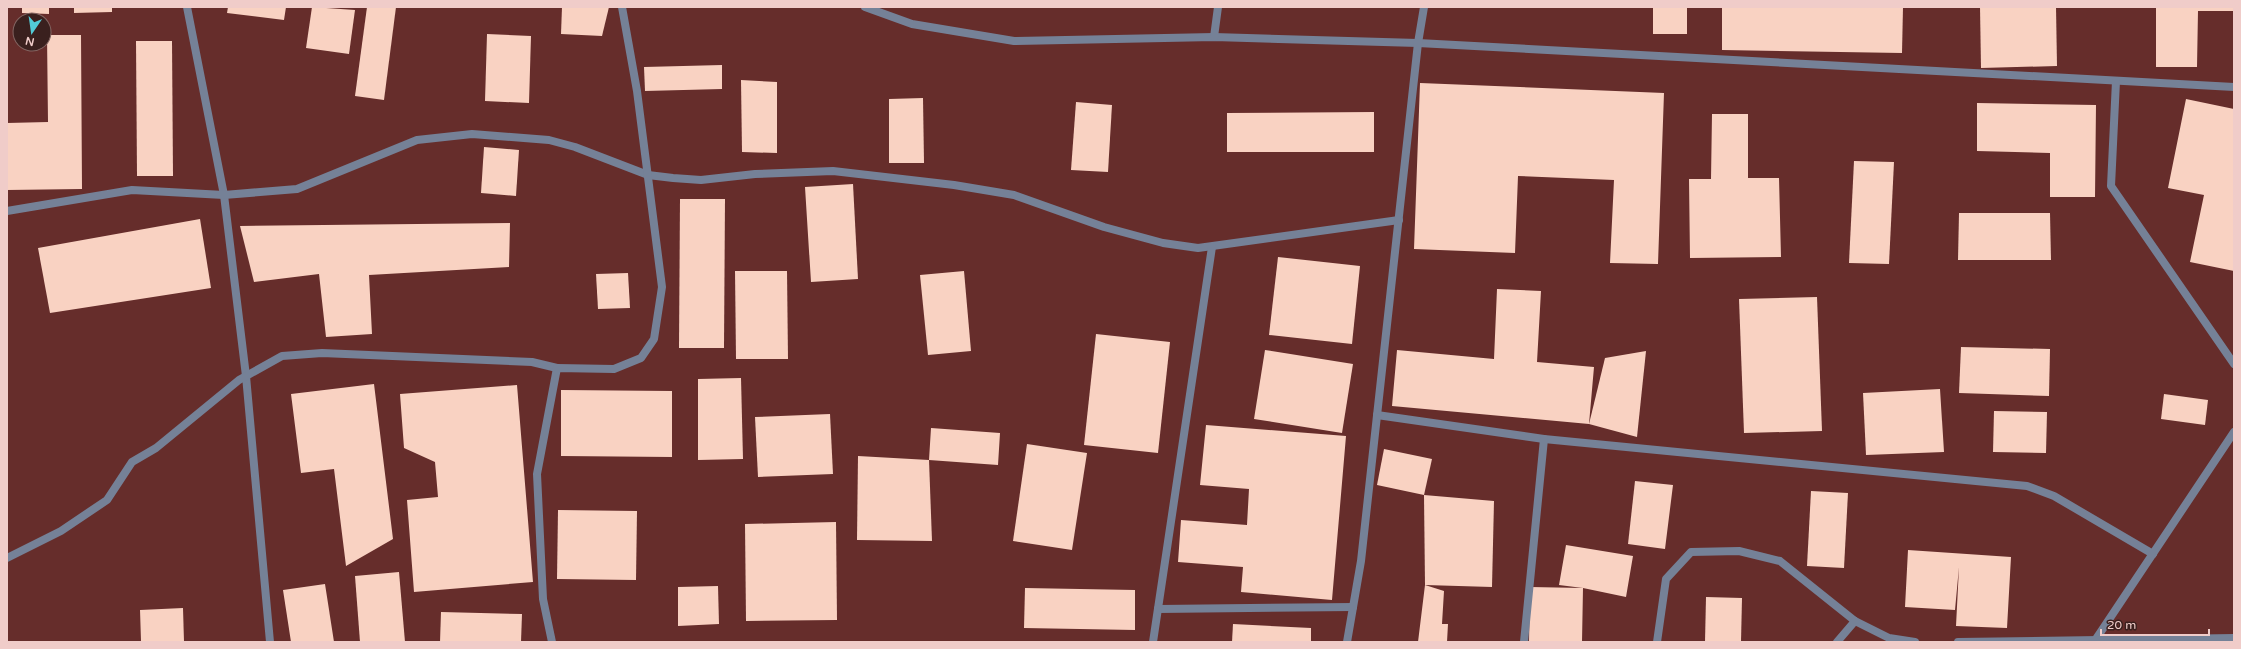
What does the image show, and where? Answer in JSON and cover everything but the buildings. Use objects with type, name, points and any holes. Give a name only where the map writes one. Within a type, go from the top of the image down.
[{"type":"street","points":[[188,7],[224,194],[246,376],[270,642]]},
{"type":"street","points":[[7,558],[62,531],[107,500],[132,462],[156,448],[239,380],[282,356],[322,353],[532,362],[557,368],[614,369],[641,358],[654,339],[662,287],[648,175],[622,7]]},
{"type":"street","points":[[865,7],[912,24],[1014,41],[1214,37],[1418,43],[2234,87]]},
{"type":"street","points":[[1214,37],[1218,7]]},
{"type":"street","points":[[1347,642],[1361,561],[1418,43],[1424,7]]},
{"type":"street","points":[[2116,81],[2111,186],[2234,364]]},
{"type":"street","points":[[7,211],[132,190],[224,194],[297,189],[417,140],[472,134],[549,140],[575,147],[648,175],[701,180],[755,174],[833,171],[954,185],[1014,195],[1104,226],[1163,243],[1198,248],[1398,220]]},
{"type":"street","points":[[1153,642],[1212,247]]},
{"type":"street","points":[[552,642],[543,599],[537,474],[557,368]]},
{"type":"street","points":[[1377,415],[1544,439],[2027,486],[2054,496],[2153,554]]},
{"type":"street","points":[[2096,639],[2234,432]]},
{"type":"street","points":[[1524,642],[1544,439]]},
{"type":"street","points":[[1657,642],[1666,579],[1691,552],[1739,551],[1780,561],[1855,621],[1889,638],[1914,642]]},
{"type":"street","points":[[1158,609],[1353,607]]},
{"type":"street","points":[[1837,642],[1855,621]]},
{"type":"street","points":[[1958,642],[2234,638]]}]
